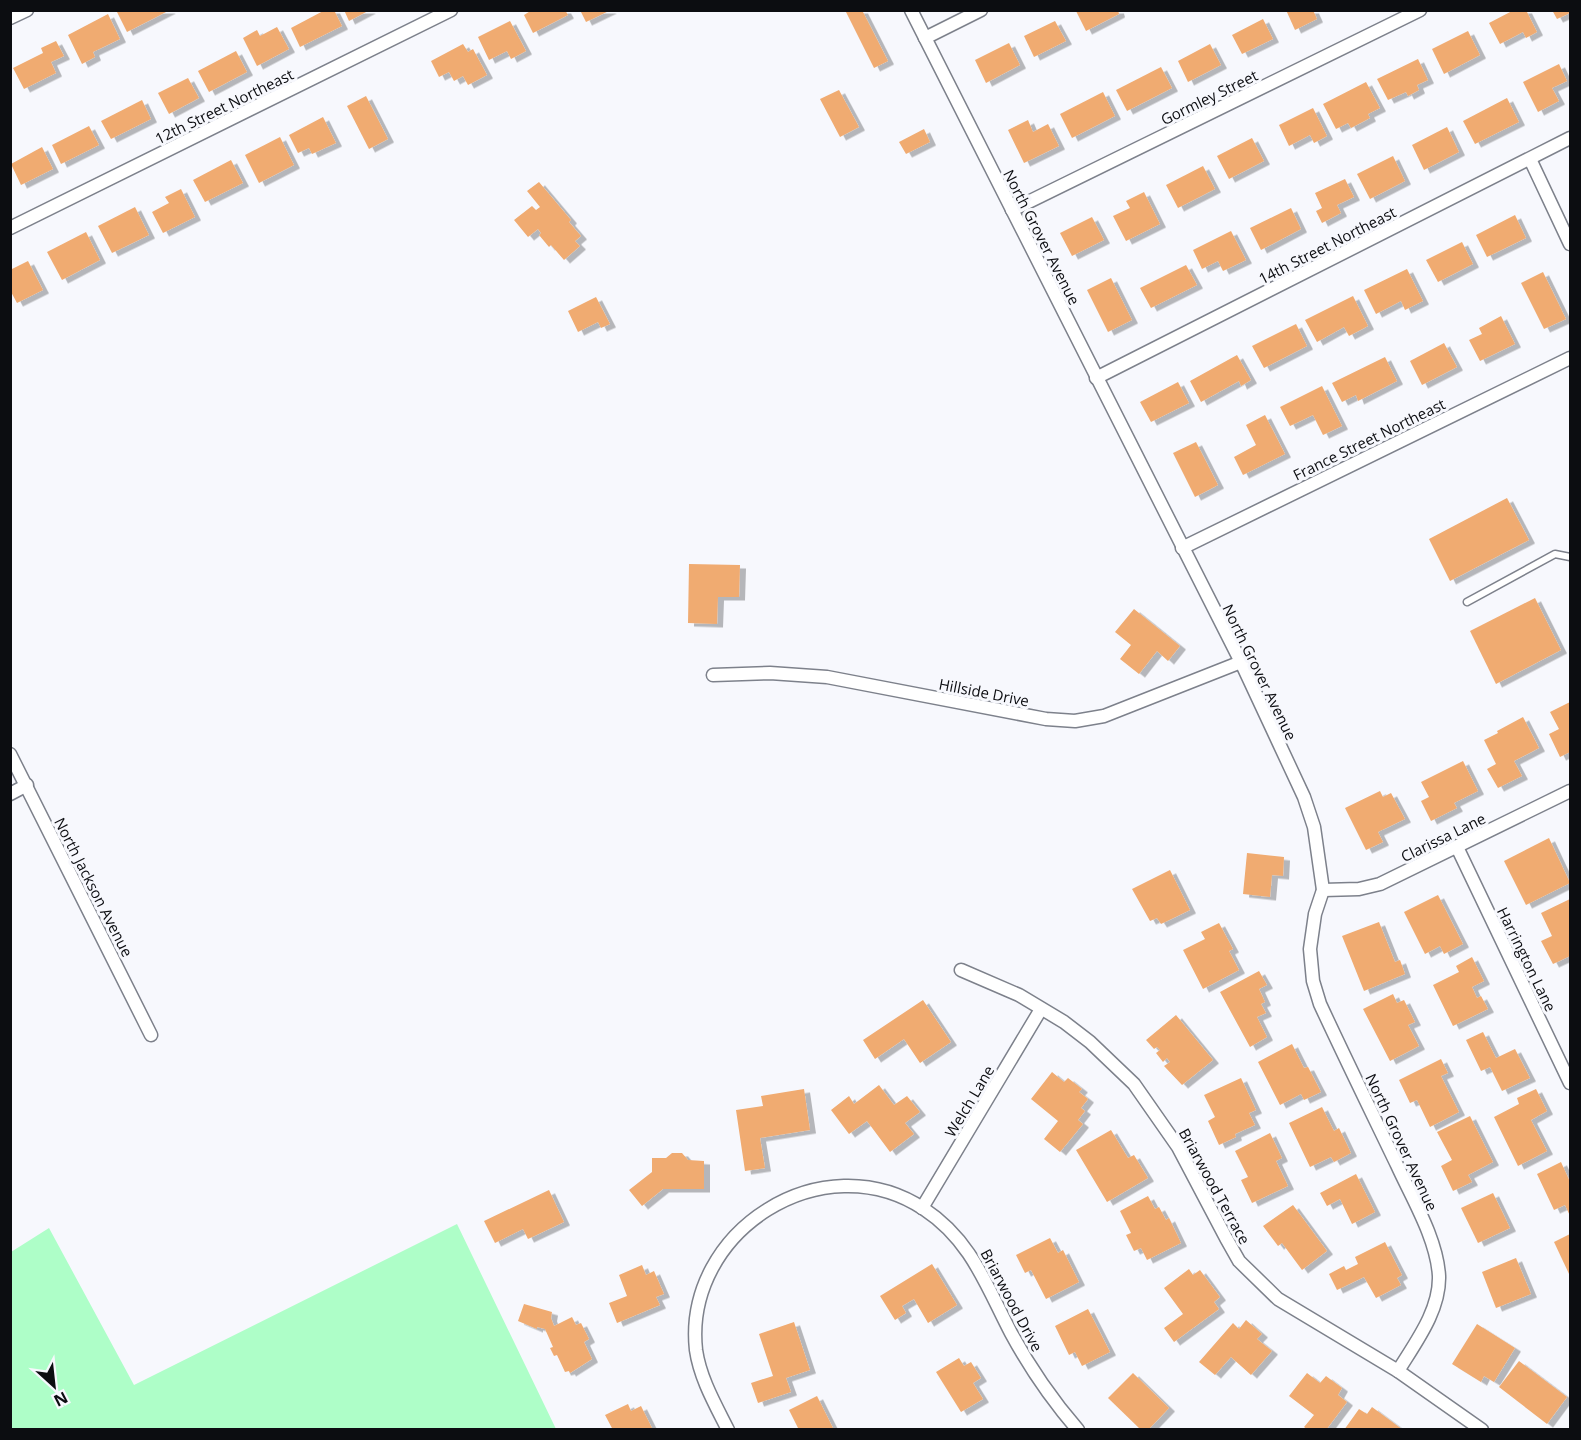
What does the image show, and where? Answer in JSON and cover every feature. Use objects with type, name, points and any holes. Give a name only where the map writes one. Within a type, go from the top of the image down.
[{"type":"street","points":[[10,18],[27,10]]},
{"type":"street","name":"12th Street Northeast","points":[[10,228],[451,10]]},
{"type":"street","name":"North Grover Avenue","points":[[911,10],[1241,662],[1304,797],[1314,827],[1323,891],[1315,914],[1310,949],[1317,996],[1435,1251],[1439,1278],[1435,1300],[1426,1326],[1398,1371]]},
{"type":"street","points":[[925,38],[981,10]]},
{"type":"street","name":"Gormley Street","points":[[1012,210],[1420,10]]},
{"type":"street","name":"14th Street Northeast","points":[[1096,378],[1570,138]]},
{"type":"street","points":[[1530,159],[1570,244]]},
{"type":"street","name":"France Street Northeast","points":[[1182,548],[1570,358]]},
{"type":"street","name":"Hillside Drive","points":[[713,675],[770,673],[827,677],[1046,719],[1075,721],[1104,716],[1241,662]]},
{"type":"street","name":"North Jackson Avenue","points":[[10,754],[151,1035]]},
{"type":"street","points":[[10,794],[27,785]]},
{"type":"street","name":"Clarissa Lane","points":[[1323,891],[1359,889],[1380,884],[1570,791]]},
{"type":"street","name":"Harrington Lane","points":[[1457,848],[1570,1083]]},
{"type":"street","name":"Briarwood Terrace","points":[[961,970],[1019,995],[1064,1022],[1090,1042],[1134,1084],[1178,1147],[1239,1261],[1278,1299],[1398,1371],[1482,1430]]},
{"type":"street","name":"Welch Lane","points":[[922,1208],[1041,1009]]},
{"type":"street","name":"Briarwood Drive","points":[[728,1430],[703,1377],[696,1351],[701,1296],[711,1271],[737,1233],[750,1221],[773,1206],[790,1198],[825,1188],[843,1187],[871,1189],[897,1196],[922,1208],[943,1223],[961,1241],[976,1262],[1034,1372],[1059,1408],[1078,1430]]},
{"type":"lane","points":[[1467,602],[1555,555],[1570,557]]},
{"type":"green space","points":[[457,1224],[556,1429],[11,1429],[11,1252],[49,1228],[134,1385]]},
{"type":"building","points":[[119,10],[170,10],[127,32],[117,12]]},
{"type":"building","points":[[325,10],[334,10],[342,26],[300,47],[291,28]]},
{"type":"building","points":[[344,10],[370,10],[349,21]]},
{"type":"building","points":[[532,10],[565,10],[568,15],[533,33],[524,15]]},
{"type":"building","points":[[580,10],[611,10],[586,22]]},
{"type":"building","points":[[845,10],[862,10],[888,61],[874,68]]},
{"type":"building","points":[[1118,10],[1119,14],[1086,31],[1076,11]]},
{"type":"building","points":[[1286,10],[1313,10],[1317,19],[1295,30]]},
{"type":"building","points":[[1514,10],[1526,10],[1537,32],[1526,38],[1523,32],[1500,44],[1489,23]]},
{"type":"building","points":[[1552,10],[1570,10],[1570,13],[1557,19]]},
{"type":"building","points":[[108,14],[120,39],[93,52],[95,57],[82,64],[68,35]]},
{"type":"building","points":[[1263,19],[1273,39],[1242,54],[1232,35]]},
{"type":"building","points":[[510,21],[526,51],[511,59],[507,51],[489,60],[478,37]]},
{"type":"building","points":[[1055,21],[1066,41],[1034,57],[1024,36]]},
{"type":"building","points":[[277,27],[289,49],[257,66],[243,38],[257,30],[260,36]]},
{"type":"building","points":[[1468,31],[1480,55],[1444,74],[1432,49]]},
{"type":"building","points":[[56,41],[64,56],[51,62],[56,73],[24,89],[13,68],[43,53],[41,48]]},
{"type":"building","points":[[1009,43],[1020,65],[986,83],[975,60]]},
{"type":"building","points":[[463,44],[468,52],[473,49],[487,75],[468,85],[463,76],[454,81],[449,72],[439,77],[431,61]]},
{"type":"building","points":[[1210,44],[1221,65],[1188,82],[1178,61]]},
{"type":"building","points":[[236,51],[247,72],[209,92],[198,71]]},
{"type":"building","points":[[1418,59],[1428,80],[1417,85],[1419,90],[1408,96],[1406,92],[1388,100],[1377,79]]},
{"type":"building","points":[[1559,64],[1567,81],[1552,88],[1559,101],[1538,112],[1523,82]]},
{"type":"building","points":[[1161,67],[1172,88],[1127,111],[1116,90]]},
{"type":"building","points":[[188,78],[199,98],[169,114],[158,93]]},
{"type":"building","points":[[1366,82],[1380,108],[1368,114],[1370,118],[1351,128],[1348,123],[1336,129],[1323,104]]},
{"type":"building","points":[[839,90],[859,127],[840,137],[820,99]]},
{"type":"building","points":[[1103,92],[1115,116],[1072,138],[1060,114]]},
{"type":"building","points":[[366,96],[388,139],[369,149],[347,106]]},
{"type":"building","points":[[1507,98],[1519,122],[1475,144],[1463,121]]},
{"type":"building","points":[[142,100],[151,119],[111,139],[101,121]]},
{"type":"building","points":[[1313,108],[1327,136],[1314,143],[1310,135],[1289,146],[1279,125]]},
{"type":"building","points":[[323,117],[336,143],[312,154],[309,148],[298,153],[289,135]]},
{"type":"building","points":[[1028,120],[1033,132],[1048,124],[1059,146],[1024,163],[1008,130]]},
{"type":"building","points":[[89,126],[99,145],[61,164],[52,145]]},
{"type":"building","points":[[1447,127],[1459,152],[1424,170],[1412,145]]},
{"type":"building","points":[[924,129],[930,142],[906,154],[899,142]]},
{"type":"building","points":[[280,137],[294,165],[259,183],[245,155]]},
{"type":"building","points":[[1252,138],[1264,161],[1229,179],[1217,156]]},
{"type":"building","points":[[42,147],[53,169],[21,185],[11,164]]},
{"type":"building","points":[[1393,156],[1405,181],[1370,199],[1357,174]]},
{"type":"building","points":[[231,160],[243,183],[205,202],[193,180]]},
{"type":"building","points":[[1203,166],[1215,189],[1178,208],[1166,185]]},
{"type":"building","points":[[1345,179],[1354,197],[1337,205],[1341,213],[1322,223],[1316,211],[1322,208],[1315,193]]},
{"type":"building","points":[[539,182],[571,220],[569,222],[581,236],[575,241],[580,246],[564,260],[551,245],[549,247],[539,235],[541,233],[538,229],[528,237],[514,220],[532,206],[536,210],[540,207],[527,191]]},
{"type":"building","points":[[181,189],[195,217],[163,233],[152,212],[169,203],[165,197]]},
{"type":"building","points":[[1144,192],[1160,224],[1126,241],[1113,216],[1130,208],[1126,201]]},
{"type":"building","points":[[135,207],[149,235],[112,253],[98,226]]},
{"type":"building","points":[[1291,208],[1301,229],[1261,250],[1250,228]]},
{"type":"building","points":[[1515,215],[1526,238],[1487,257],[1476,235]]},
{"type":"building","points":[[1092,217],[1104,240],[1072,256],[1060,233]]},
{"type":"building","points":[[1231,231],[1246,260],[1223,271],[1218,261],[1202,269],[1193,250]]},
{"type":"building","points":[[86,232],[100,260],[62,280],[47,252]]},
{"type":"building","points":[[1462,242],[1473,264],[1438,282],[1426,260]]},
{"type":"building","points":[[28,261],[43,290],[17,303],[10,290],[10,270]]},
{"type":"building","points":[[1186,265],[1197,285],[1151,308],[1140,288]]},
{"type":"building","points":[[1407,269],[1423,301],[1405,310],[1401,301],[1376,314],[1364,290]]},
{"type":"building","points":[[1543,272],[1566,319],[1544,329],[1521,283]]},
{"type":"building","points":[[1111,278],[1132,320],[1108,332],[1087,290]]},
{"type":"building","points":[[1353,296],[1368,326],[1349,336],[1344,327],[1317,342],[1305,320]]},
{"type":"building","points":[[596,297],[610,324],[601,328],[598,322],[578,332],[568,311]]},
{"type":"building","points":[[1501,316],[1515,344],[1480,361],[1469,340],[1482,334],[1479,328]]},
{"type":"building","points":[[1296,324],[1307,346],[1264,368],[1252,346]]},
{"type":"building","points":[[1444,343],[1457,367],[1422,385],[1410,361]]},
{"type":"building","points":[[1237,355],[1251,380],[1241,386],[1239,381],[1201,402],[1190,381]]},
{"type":"building","points":[[1385,357],[1397,381],[1358,401],[1356,395],[1342,402],[1332,383]]},
{"type":"building","points":[[1178,382],[1189,403],[1151,422],[1140,402]]},
{"type":"building","points":[[1322,386],[1342,426],[1323,435],[1313,415],[1290,426],[1280,407]]},
{"type":"building","points":[[1265,415],[1285,454],[1243,475],[1234,457],[1256,445],[1246,425]]},
{"type":"building","points":[[1196,442],[1218,485],[1195,497],[1173,453]]},
{"type":"building","points":[[1507,498],[1529,540],[1450,581],[1429,539]]},
{"type":"building","points":[[689,564],[740,565],[739,597],[718,597],[717,624],[688,623]]},
{"type":"building","points":[[1535,598],[1561,650],[1496,684],[1470,631]]},
{"type":"building","points":[[1134,609],[1180,646],[1168,661],[1157,651],[1139,674],[1120,659],[1131,645],[1115,632]]},
{"type":"building","points":[[1570,702],[1570,752],[1560,757],[1549,734],[1559,729],[1550,712]]},
{"type":"building","points":[[1523,717],[1539,748],[1514,761],[1522,776],[1498,788],[1487,769],[1496,764],[1484,740]]},
{"type":"building","points":[[1463,761],[1478,791],[1454,803],[1457,808],[1431,821],[1421,801],[1429,797],[1421,782]]},
{"type":"building","points":[[1380,791],[1383,797],[1391,793],[1405,819],[1378,832],[1383,842],[1366,850],[1345,808]]},
{"type":"building","points":[[1549,838],[1570,883],[1526,905],[1504,861]]},
{"type":"building","points":[[1247,853],[1284,857],[1283,876],[1272,875],[1270,897],[1243,894]]},
{"type":"building","points":[[1170,870],[1190,910],[1161,924],[1157,918],[1150,921],[1132,889]]},
{"type":"building","points":[[1438,895],[1463,944],[1444,954],[1440,946],[1425,954],[1404,912]]},
{"type":"building","points":[[1570,899],[1570,956],[1553,964],[1541,941],[1552,936],[1541,913]]},
{"type":"building","points":[[1379,922],[1395,962],[1400,960],[1405,974],[1364,991],[1342,936]]},
{"type":"building","points":[[1219,923],[1233,949],[1229,951],[1239,970],[1203,989],[1183,950],[1205,939],[1201,932]]},
{"type":"building","points":[[1472,957],[1484,981],[1472,987],[1477,998],[1481,996],[1488,1009],[1453,1026],[1433,985],[1459,972],[1456,966]]},
{"type":"building","points":[[1259,971],[1267,985],[1259,989],[1265,1002],[1261,1004],[1266,1013],[1257,1017],[1267,1037],[1250,1047],[1220,992]]},
{"type":"building","points":[[1393,994],[1397,1003],[1404,1000],[1415,1022],[1408,1025],[1419,1046],[1390,1061],[1363,1009]]},
{"type":"building","points":[[923,1000],[951,1042],[920,1063],[904,1039],[875,1059],[863,1040]]},
{"type":"building","points":[[1176,1015],[1213,1060],[1182,1085],[1164,1066],[1170,1062],[1167,1058],[1163,1062],[1156,1053],[1160,1050],[1157,1047],[1154,1049],[1146,1040]]},
{"type":"building","points":[[1483,1032],[1496,1058],[1515,1049],[1530,1078],[1502,1091],[1490,1067],[1481,1071],[1466,1040]]},
{"type":"building","points":[[1292,1044],[1304,1068],[1308,1067],[1321,1092],[1304,1100],[1301,1094],[1280,1105],[1258,1062]]},
{"type":"building","points":[[1441,1059],[1448,1073],[1441,1076],[1459,1112],[1430,1127],[1417,1100],[1410,1103],[1399,1080]]},
{"type":"building","points":[[1052,1072],[1064,1082],[1068,1078],[1082,1089],[1079,1092],[1088,1099],[1081,1108],[1085,1111],[1078,1120],[1083,1124],[1060,1152],[1044,1139],[1058,1121],[1031,1099]]},
{"type":"building","points":[[1241,1078],[1256,1110],[1249,1113],[1255,1125],[1235,1134],[1236,1137],[1219,1145],[1208,1121],[1215,1117],[1204,1095]]},
{"type":"building","points":[[879,1085],[894,1105],[907,1096],[920,1112],[905,1123],[914,1134],[890,1152],[867,1121],[849,1134],[831,1110],[849,1096],[854,1104]]},
{"type":"building","points":[[804,1089],[810,1130],[760,1138],[765,1168],[745,1171],[736,1110],[763,1106],[761,1096]]},
{"type":"building","points":[[1536,1089],[1547,1111],[1531,1120],[1547,1151],[1518,1166],[1494,1117],[1519,1104],[1517,1098]]},
{"type":"building","points":[[1322,1107],[1334,1131],[1339,1128],[1351,1153],[1334,1162],[1331,1157],[1310,1167],[1289,1123]]},
{"type":"building","points":[[1470,1116],[1493,1162],[1468,1175],[1472,1182],[1453,1191],[1441,1166],[1452,1160],[1437,1132]]},
{"type":"building","points":[[1111,1130],[1128,1158],[1134,1155],[1148,1178],[1107,1202],[1076,1150]]},
{"type":"building","points":[[1270,1133],[1282,1158],[1276,1161],[1288,1186],[1252,1203],[1241,1180],[1248,1177],[1235,1151]]},
{"type":"building","points":[[672,1153],[682,1153],[688,1160],[704,1161],[704,1189],[663,1189],[642,1206],[629,1190],[652,1172],[652,1158],[666,1158]]},
{"type":"building","points":[[1561,1162],[1570,1182],[1570,1216],[1565,1205],[1554,1210],[1537,1174]]},
{"type":"building","points":[[1356,1174],[1375,1212],[1352,1224],[1340,1199],[1327,1206],[1320,1193]]},
{"type":"building","points":[[549,1190],[564,1222],[528,1239],[523,1229],[495,1243],[484,1221]]},
{"type":"building","points":[[1493,1193],[1510,1228],[1478,1243],[1461,1208]]},
{"type":"building","points":[[1148,1196],[1155,1209],[1159,1207],[1166,1220],[1169,1218],[1181,1243],[1147,1260],[1141,1248],[1134,1251],[1126,1235],[1131,1233],[1120,1211]]},
{"type":"building","points":[[1293,1205],[1327,1251],[1302,1270],[1282,1243],[1278,1246],[1263,1226]]},
{"type":"building","points":[[1570,1234],[1570,1276],[1554,1242]]},
{"type":"building","points":[[1050,1238],[1058,1253],[1063,1250],[1079,1282],[1046,1299],[1031,1270],[1025,1273],[1016,1255]]},
{"type":"building","points":[[1385,1242],[1402,1275],[1397,1278],[1401,1285],[1376,1298],[1364,1277],[1337,1290],[1329,1274],[1344,1266],[1346,1270],[1358,1264],[1355,1257]]},
{"type":"building","points":[[1516,1258],[1531,1294],[1496,1308],[1482,1272]]},
{"type":"building","points":[[932,1264],[957,1305],[928,1323],[914,1299],[902,1306],[906,1313],[895,1320],[880,1296]]},
{"type":"building","points":[[642,1265],[646,1275],[654,1271],[664,1294],[656,1297],[660,1305],[617,1323],[609,1303],[627,1296],[619,1275]]},
{"type":"building","points":[[1189,1269],[1193,1275],[1200,1270],[1220,1297],[1214,1302],[1219,1309],[1174,1342],[1164,1328],[1183,1314],[1164,1288]]},
{"type":"building","points":[[524,1304],[552,1312],[551,1318],[554,1326],[572,1317],[576,1325],[581,1323],[589,1339],[584,1342],[592,1359],[570,1373],[565,1372],[557,1355],[554,1356],[550,1348],[553,1347],[545,1329],[537,1327],[537,1329],[518,1321]]},
{"type":"building","points":[[1088,1309],[1110,1352],[1082,1366],[1075,1352],[1069,1355],[1055,1326]]},
{"type":"building","points":[[1246,1320],[1262,1334],[1257,1339],[1272,1351],[1251,1375],[1231,1357],[1215,1375],[1199,1362],[1233,1323],[1239,1329]]},
{"type":"building","points":[[794,1322],[810,1370],[786,1378],[791,1392],[758,1403],[751,1383],[773,1376],[759,1334]]},
{"type":"building","points":[[1477,1324],[1515,1348],[1494,1382],[1484,1376],[1481,1382],[1452,1364]]},
{"type":"building","points":[[959,1358],[964,1366],[971,1362],[981,1378],[973,1383],[983,1399],[961,1412],[936,1372]]},
{"type":"building","points":[[1519,1361],[1567,1397],[1547,1424],[1499,1387]]},
{"type":"building","points":[[1133,1373],[1169,1408],[1148,1430],[1141,1430],[1108,1398]]},
{"type":"building","points":[[1307,1373],[1320,1383],[1326,1376],[1342,1388],[1338,1395],[1347,1402],[1326,1430],[1308,1430],[1304,1427],[1314,1415],[1289,1396]]},
{"type":"building","points":[[817,1396],[834,1430],[799,1430],[789,1410]]},
{"type":"building","points":[[628,1404],[631,1411],[641,1406],[653,1430],[613,1430],[605,1415]]},
{"type":"building","points":[[1372,1407],[1403,1430],[1344,1430],[1359,1409],[1367,1414]]}]
